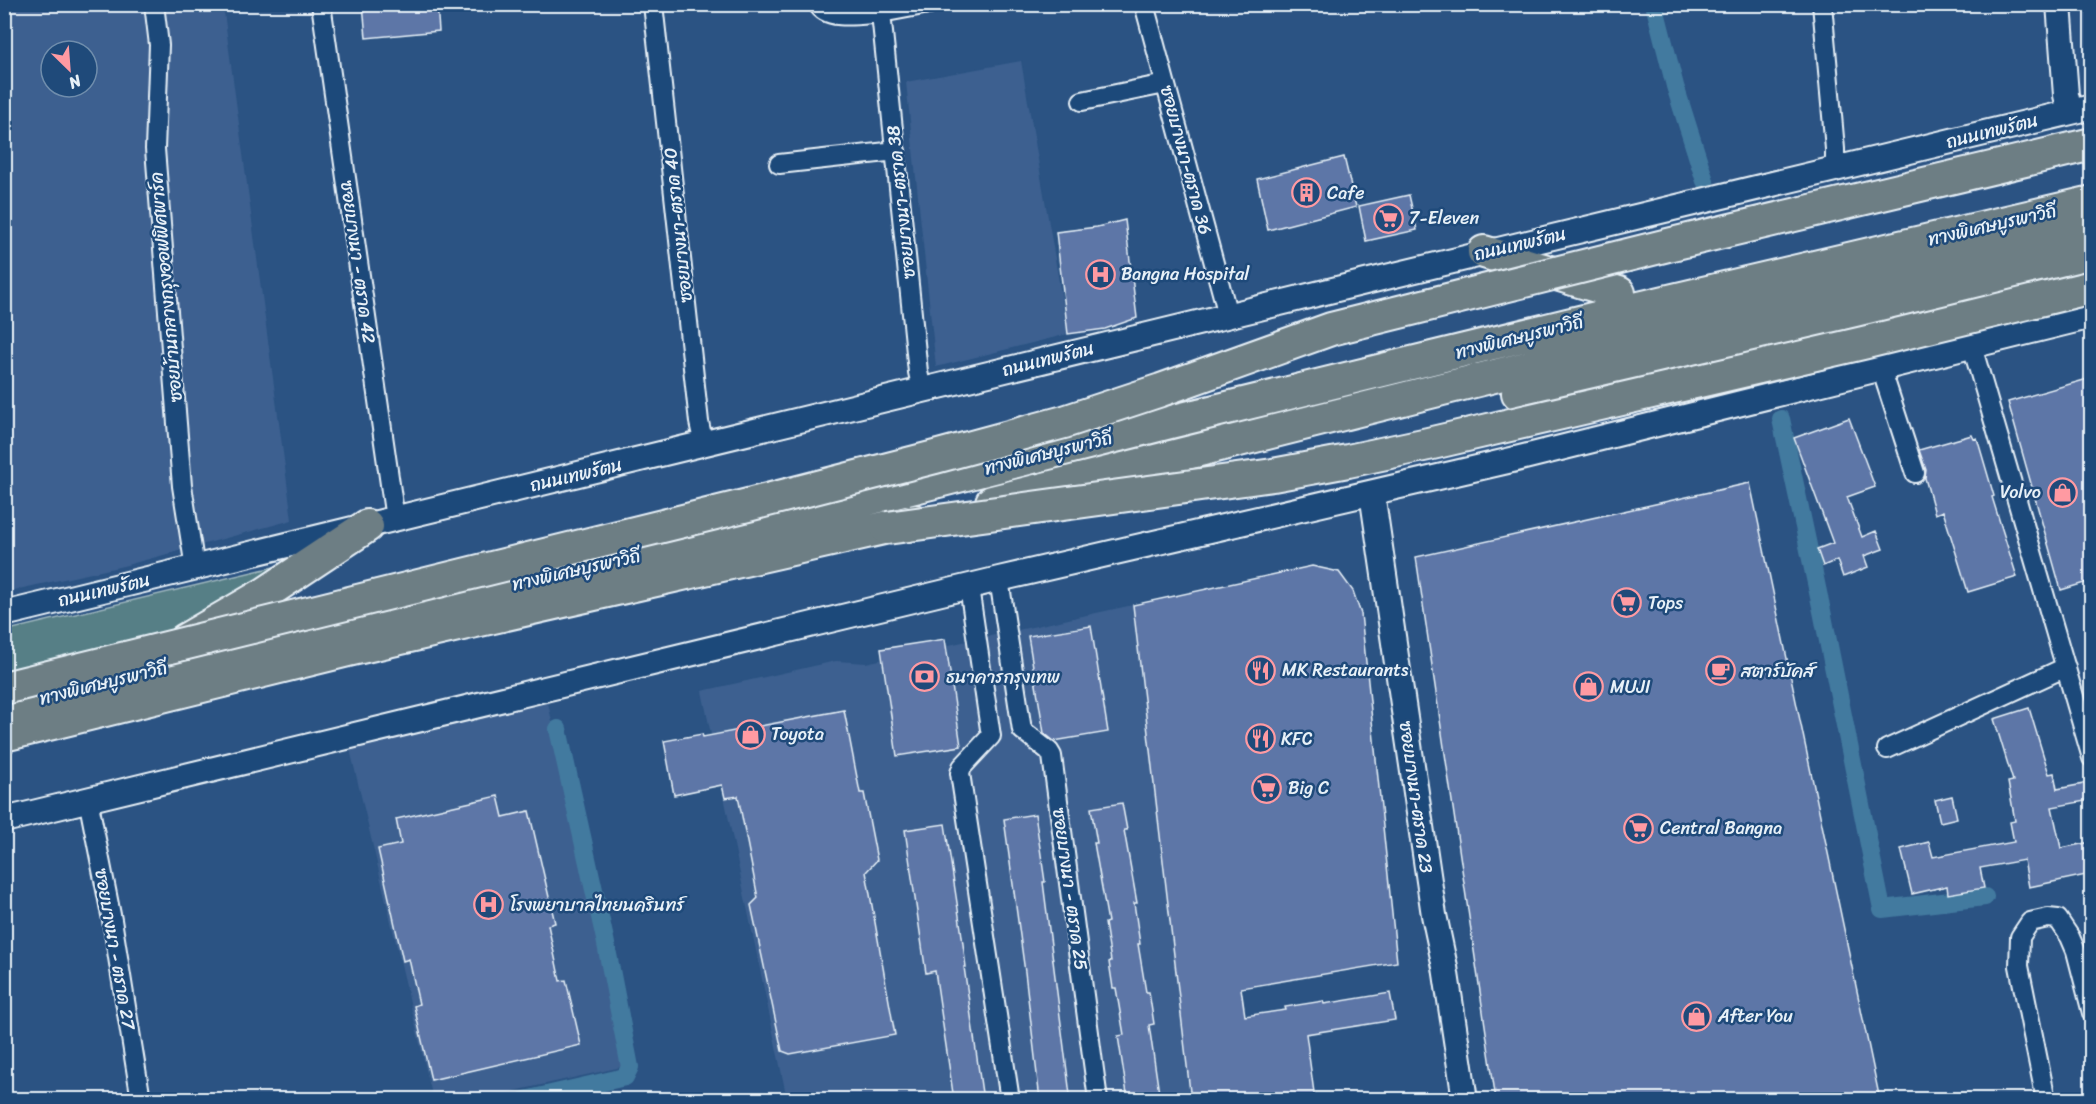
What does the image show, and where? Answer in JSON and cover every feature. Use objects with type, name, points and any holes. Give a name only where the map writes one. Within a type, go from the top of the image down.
[{"type":"highway","points":[[4,687],[737,508],[935,457],[1064,422],[1331,329],[1672,244],[2091,144]]},
{"type":"highway","points":[[4,687],[749,507],[1619,292],[2091,182]]},
{"type":"highway","name":"ทางพิเศษบูรพาวิถี","points":[[4,707],[754,528],[1158,425],[1581,321],[2091,202]]},
{"type":"highway","name":"ทางพิเศษบูรพาวิถี","points":[[4,735],[360,647],[887,528],[1610,347],[2091,230]]},
{"type":"highway","points":[[1484,252],[1619,292]]},
{"type":"highway","points":[[4,758],[368,665],[1189,474],[2091,256]]},
{"type":"highway","points":[[887,528],[1273,475],[1348,461],[1840,348],[2091,287]]},
{"type":"highway","points":[[179,644],[381,523]]},
{"type":"main road","points":[[2059,4],[2066,95],[2081,109]]},
{"type":"main road","name":"ถนนเทพรัตน","points":[[4,614],[704,445],[1484,252],[2081,109]]},
{"type":"main road","points":[[4,820],[999,579],[1372,493],[2091,316]]},
{"type":"main road","name":"ซอยบางนา-ตราด 23","points":[[1372,493],[1434,915],[1465,1100]]},
{"type":"street","name":"ซอยบ้านกลางกรุงออฟฟิศพาร์ค","points":[[154,4],[159,45],[155,149],[182,486],[195,568]]},
{"type":"street","name":"ซอยบางนา - ตราด 42","points":[[321,4],[381,523]]},
{"type":"street","name":"ซอยบางนา-ตราด 40","points":[[653,4],[699,422],[704,445]]},
{"type":"street","points":[[818,4],[821,9],[832,16],[881,13],[928,4]]},
{"type":"street","name":"ซอยบางนา-ตราด 36","points":[[1144,4],[1228,315]]},
{"type":"street","points":[[1822,4],[1835,149],[1834,169]]},
{"type":"street","name":"ซอยบางนา-ตราด 38","points":[[881,13],[918,372],[922,390]]},
{"type":"street","points":[[1082,101],[1165,84]]},
{"type":"street","points":[[779,164],[896,151]]},
{"type":"street","points":[[1972,346],[2091,758]]},
{"type":"street","points":[[1881,368],[1915,473]]},
{"type":"street","name":"ซอยบางนา - ตราด 25","points":[[999,579],[1022,730],[1049,751],[1052,756],[1098,1100]]},
{"type":"street","points":[[969,587],[991,736],[962,767],[960,773],[1010,1100]]},
{"type":"street","points":[[1887,749],[2066,667]]},
{"type":"street","points":[[985,698],[1016,693]]},
{"type":"street","name":"ซอยบางนา - ตราด 27","points":[[88,799],[112,920],[141,1100]]},
{"type":"street","points":[[2046,1100],[2019,966],[2020,936],[2030,922],[2048,918],[2058,919],[2070,937],[2091,1013]]},
{"type":"shaded area","points":[[4,5],[223,5],[292,520],[123,566],[5,592]]},
{"type":"shaded area","points":[[1021,61],[1068,334],[936,367],[906,82]]},
{"type":"shaded area","points":[[1133,605],[1191,1099],[787,1099],[702,691],[836,661],[866,663]]},
{"type":"shaded area","name":"โรงพยาบาลไทยนครินทร์","points":[[548,703],[626,1066],[479,1099],[433,1099],[349,745]]},
{"type":"green space","points":[[295,562],[203,624],[5,678],[4,631]]},
{"type":"building","points":[[363,4],[437,4],[439,31],[366,38]]},
{"type":"building","name":"Cafe","points":[[1344,157],[1356,207],[1268,230],[1257,179]]},
{"type":"building","name":"7-Eleven","points":[[1409,195],[1417,230],[1366,241],[1359,206]]},
{"type":"building","name":"Bangna Hospital","points":[[1125,220],[1137,318],[1105,329],[1068,334],[1056,232],[1097,227]]},
{"type":"building","name":"Volvo","points":[[2091,378],[2091,581],[2061,590],[2008,402]]},
{"type":"building","points":[[1849,418],[1875,487],[1847,497],[1862,537],[1876,531],[1883,549],[1864,556],[1868,567],[1843,577],[1837,560],[1823,566],[1817,549],[1833,543],[1794,438]]},
{"type":"building","points":[[1972,435],[1974,439],[1977,438],[1994,496],[1992,497],[2017,577],[1968,592],[1943,511],[1935,514],[1925,478],[1926,470],[1919,450]]},
{"type":"building","name":"Central Bangna","points":[[1750,483],[1880,1100],[1496,1100],[1416,557]]},
{"type":"building","name":"Big C","points":[[1312,566],[1339,572],[1353,591],[1361,614],[1397,962],[1241,988],[1245,1016],[1286,1010],[1285,1007],[1323,1001],[1324,1004],[1390,993],[1395,1020],[1306,1034],[1315,1100],[1191,1100],[1133,605]]},
{"type":"building","points":[[1091,626],[1108,732],[1054,741],[1044,733],[1028,636]]},
{"type":"building","points":[[945,639],[961,746],[897,756],[881,649]]},
{"type":"building","points":[[2029,708],[2049,774],[2054,773],[2057,789],[2089,783],[2091,800],[2052,807],[2061,848],[2091,842],[2091,874],[2029,887],[2024,860],[1980,868],[1984,888],[1948,894],[1947,886],[1912,894],[1901,849],[1929,842],[1933,857],[2014,842],[2010,822],[2015,821],[2008,782],[2013,781],[1994,719]]},
{"type":"building","points":[[844,710],[860,793],[864,793],[877,860],[866,872],[895,1035],[790,1054],[782,1051],[751,905],[758,898],[738,796],[725,798],[722,785],[674,795],[664,741],[702,734],[703,737]]},
{"type":"building","points":[[498,796],[503,817],[529,811],[555,923],[548,925],[560,981],[566,980],[581,1045],[431,1080],[414,1006],[419,1004],[409,959],[403,961],[378,849],[401,844],[396,819]]},
{"type":"building","points":[[1952,796],[1957,818],[1940,822],[1935,800]]},
{"type":"building","points":[[1122,803],[1127,830],[1124,830],[1137,903],[1134,903],[1140,944],[1138,944],[1154,1024],[1149,1025],[1160,1100],[1128,1100],[1118,1036],[1124,1035],[1109,962],[1111,961],[1105,923],[1108,922],[1094,843],[1097,843],[1091,808]]},
{"type":"building","points":[[1035,814],[1070,1095],[1040,1100],[1004,819]]},
{"type":"building","points":[[945,824],[983,1100],[954,1100],[935,971],[926,973],[905,830]]},
{"type":"waterway","points":[[1654,4],[1675,86],[1705,181]]},
{"type":"waterway","points":[[1781,419],[1882,909],[1985,897]]},
{"type":"waterway","points":[[525,1100],[625,1077],[630,1067],[605,939],[558,729]]},
{"type":"place","name":"Cafe","points":[[1306,193]]},
{"type":"place","name":"7-Eleven","points":[[1388,218]]},
{"type":"place","name":"Bangna Hospital","points":[[1100,274]]},
{"type":"place","name":"Volvo","points":[[2062,492]]},
{"type":"place","name":"Tops","points":[[1627,603]]},
{"type":"place","name":"MK Restaurants","points":[[1261,670]]},
{"type":"place","name":"สตาร์บัคส์","points":[[1720,671]]},
{"type":"place","name":"ธนาคารกรุงเทพ","points":[[925,677]]},
{"type":"place","name":"MUJI","points":[[1589,687]]},
{"type":"place","name":"Toyota","points":[[750,734]]},
{"type":"place","name":"KFC","points":[[1260,739]]},
{"type":"place","name":"Big C","points":[[1267,788]]},
{"type":"place","name":"Central Bangna","points":[[1639,828]]},
{"type":"place","name":"โรงพยาบาลไทยนครินทร์","points":[[489,905]]},
{"type":"place","name":"After You","points":[[1697,1016]]}]
